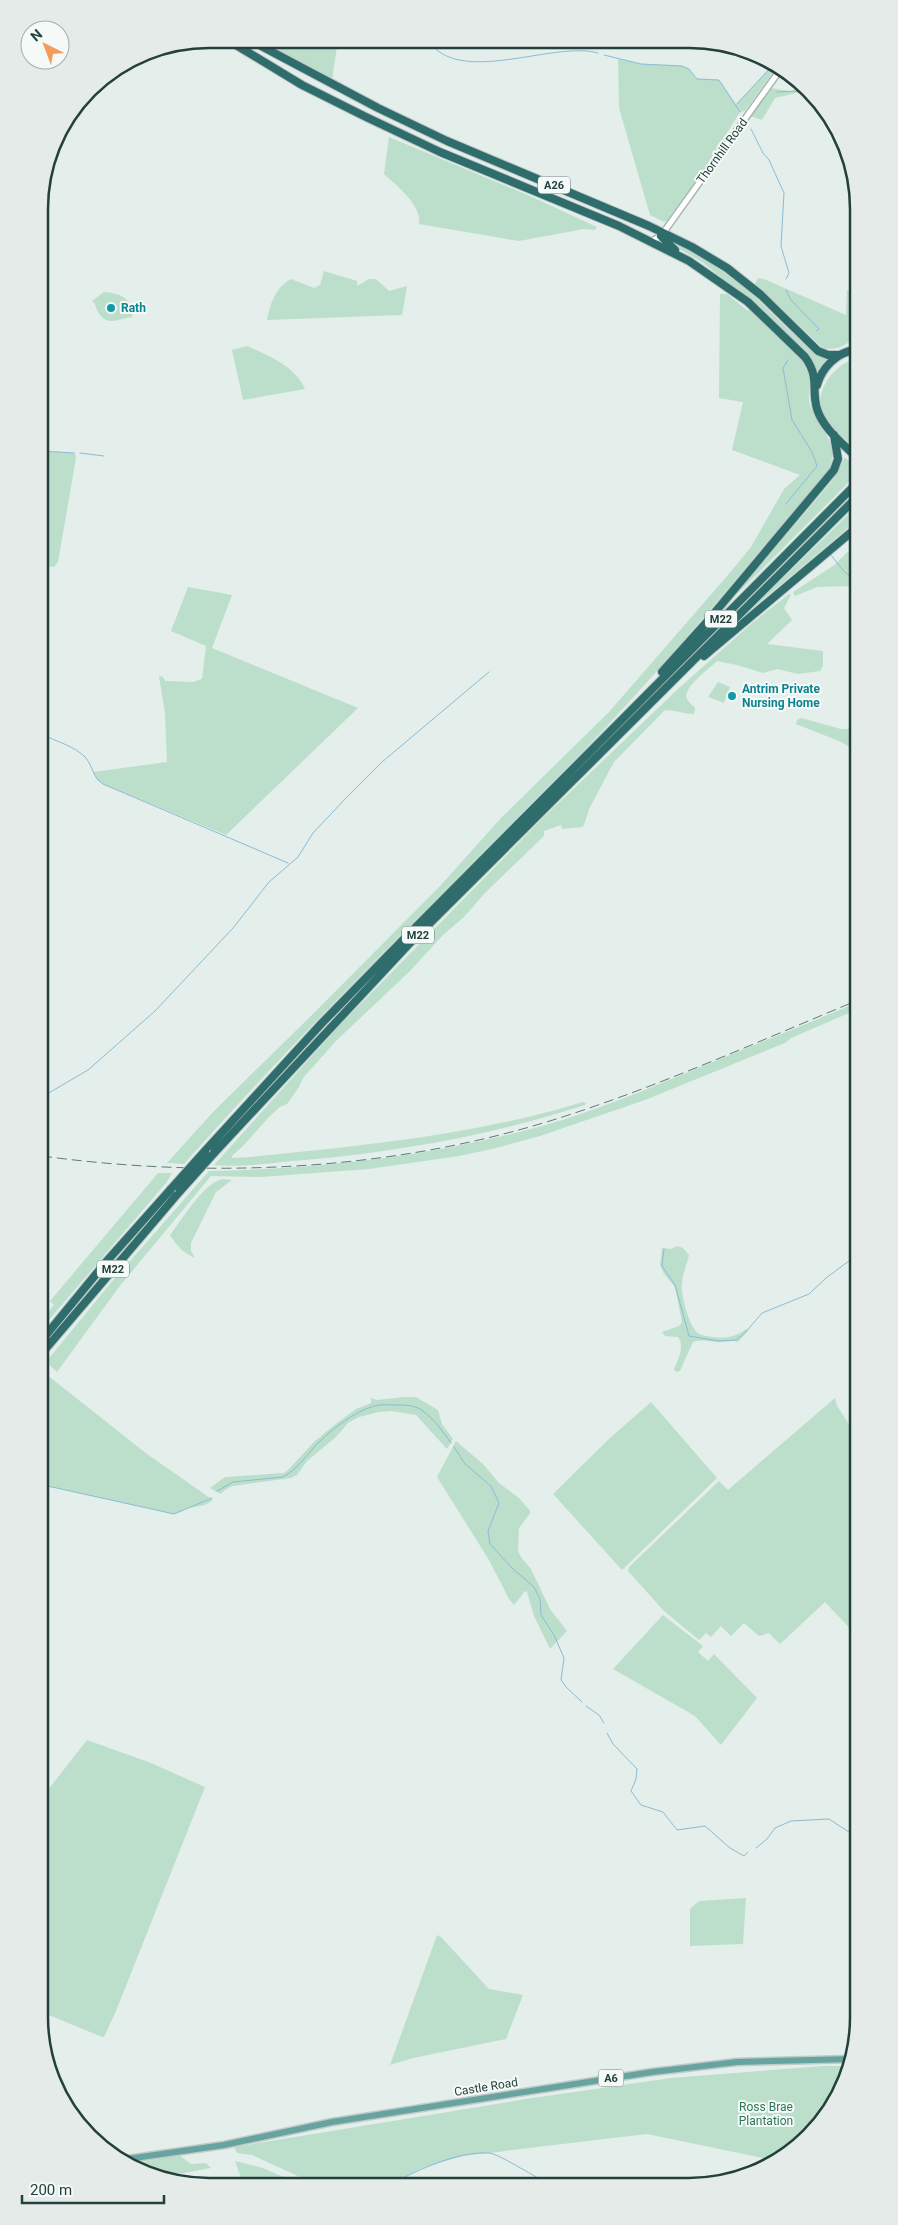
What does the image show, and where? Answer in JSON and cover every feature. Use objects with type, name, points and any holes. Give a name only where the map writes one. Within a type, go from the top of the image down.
[{"type":"highway","name":"A26","points":[[241,48],[331,100],[662,234],[727,268],[761,295],[818,351],[828,355],[840,355]]},
{"type":"highway","name":"A26","points":[[265,48],[378,108],[444,146],[466,163],[652,242],[706,271],[752,306],[801,352],[813,370],[819,415],[834,435],[850,451]]},
{"type":"highway","points":[[662,234],[668,245],[706,271]]},
{"type":"highway","points":[[816,392],[825,369],[840,355],[850,351]]},
{"type":"highway","points":[[588,753],[706,623],[834,470],[838,459],[834,435]]},
{"type":"highway","name":"M22","points":[[48,1333],[106,1262],[204,1151],[374,969],[850,490]]},
{"type":"highway","name":"M22","points":[[48,1347],[180,1191],[408,945],[850,503]]},
{"type":"highway","points":[[629,724],[716,646],[850,533]]},
{"type":"main road","name":"Castle Road","points":[[132,2158],[224,2145],[332,2122],[652,2072],[722,2063],[845,2059]]},
{"type":"street","name":"Thornhill Road","points":[[662,234],[777,74]]},
{"type":"street","points":[[652,242],[662,234]]},
{"type":"green space","points":[[275,48],[337,48],[332,80]]},
{"type":"green space","points":[[618,59],[641,64],[682,66],[689,69],[696,79],[719,80],[736,104],[769,69],[773,72],[745,111],[740,112],[705,168],[668,220],[664,222],[650,215],[619,108]]},
{"type":"green space","points":[[770,88],[790,91],[797,89],[800,92],[775,98],[762,120],[750,116]]},
{"type":"green space","points":[[389,137],[530,196],[597,227],[595,230],[584,229],[519,241],[419,224],[417,210],[413,203],[384,174]]},
{"type":"green space","points":[[667,238],[723,271],[761,303],[800,340],[820,355],[829,359],[818,373],[811,360],[757,306],[702,262],[671,244]]},
{"type":"green space","points":[[324,271],[357,281],[357,286],[369,279],[376,279],[389,291],[407,286],[402,315],[267,320],[274,296],[286,282],[291,279],[314,288],[320,285]]},
{"type":"green space","points":[[758,278],[764,279],[846,315],[847,290],[850,290],[850,341],[831,349],[822,347],[755,284]]},
{"type":"green space","points":[[104,292],[125,298],[131,306],[132,317],[109,321],[101,317],[92,301]]},
{"type":"green space","points":[[720,294],[727,294],[748,311],[750,309],[782,338],[803,362],[809,380],[811,408],[831,445],[832,453],[828,471],[680,645],[587,747],[332,1005],[184,1164],[167,1163],[214,1111],[441,885],[501,818],[609,712],[751,547],[784,489],[800,475],[732,450],[743,402],[719,398]]},
{"type":"green space","points":[[247,346],[288,368],[301,381],[305,389],[243,400],[232,350]]},
{"type":"green space","points":[[850,361],[850,443],[826,420],[820,401],[825,384],[831,375]]},
{"type":"green space","points":[[48,451],[75,453],[76,458],[58,562],[54,567],[48,566]]},
{"type":"green space","points":[[845,457],[850,462],[850,481],[729,602],[833,480]]},
{"type":"green space","points":[[850,513],[850,526],[747,613]]},
{"type":"green space","points":[[850,550],[850,586],[817,587],[795,596],[793,592],[833,566]]},
{"type":"green space","points":[[188,587],[232,595],[212,648],[358,708],[226,835],[103,784],[97,780],[93,772],[167,762],[165,713],[159,676],[163,677],[165,681],[193,682],[202,679],[206,646],[171,631]]},
{"type":"green space","points":[[789,594],[791,595],[784,608],[792,620],[767,644],[823,651],[823,666],[820,671],[798,674],[777,669],[763,673],[717,661],[688,690],[687,699],[695,708],[694,714],[665,710],[614,762],[590,807],[583,827],[562,829],[561,825],[544,831],[544,836],[485,893],[464,917],[443,935],[410,971],[335,1042],[303,1078],[287,1104],[280,1107],[270,1116],[232,1158],[418,1138],[501,1123],[583,1102],[586,1103],[585,1105],[516,1125],[412,1147],[260,1164],[214,1165],[338,1027],[543,818],[679,688],[751,624]]},
{"type":"green space","points":[[718,682],[730,687],[724,703],[708,697]]},
{"type":"green space","points":[[801,718],[841,729],[850,728],[850,747],[796,724],[797,720]]},
{"type":"green space","points":[[850,1005],[850,1013],[791,1038],[785,1043],[645,1100],[540,1136],[492,1149],[459,1156],[369,1169],[261,1177],[211,1176],[119,1287],[57,1372],[48,1364],[48,1360],[109,1285],[209,1171],[335,1164],[419,1153],[542,1126],[582,1114]]},
{"type":"green space","points":[[158,1173],[172,1173],[166,1183],[48,1321],[48,1312],[54,1305],[50,1301]]},
{"type":"green space","points":[[223,1179],[232,1180],[216,1192],[191,1243],[191,1251],[195,1258],[181,1249],[170,1235],[201,1194],[208,1187]]},
{"type":"green space","points":[[677,1246],[683,1248],[689,1255],[683,1275],[682,1294],[691,1324],[695,1330],[703,1335],[722,1338],[734,1336],[746,1329],[748,1330],[738,1342],[701,1340],[693,1342],[680,1371],[676,1372],[674,1369],[680,1353],[680,1341],[678,1337],[665,1336],[662,1332],[679,1326],[682,1322],[675,1287],[664,1274],[660,1265],[662,1248],[671,1249]]},
{"type":"green space","points":[[48,1376],[147,1454],[213,1500],[205,1505],[189,1508],[174,1514],[48,1486]]},
{"type":"green space","points":[[416,1397],[438,1410],[442,1424],[453,1439],[447,1449],[416,1415],[391,1411],[379,1412],[359,1417],[348,1423],[336,1437],[307,1461],[297,1475],[291,1478],[233,1486],[220,1494],[210,1488],[225,1477],[284,1473],[314,1442],[356,1409],[371,1403],[371,1398],[377,1400]]},
{"type":"green space","points":[[835,1398],[837,1406],[850,1426],[850,1629],[825,1602],[780,1644],[769,1633],[759,1636],[744,1623],[731,1636],[721,1626],[711,1637],[706,1633],[699,1640],[664,1611],[628,1571],[629,1567],[719,1481],[728,1490]]},
{"type":"green space","points":[[651,1402],[717,1478],[622,1570],[553,1494],[610,1438]]},
{"type":"green space","points":[[456,1441],[483,1464],[499,1483],[519,1498],[531,1512],[519,1528],[518,1551],[531,1569],[550,1609],[567,1631],[550,1649],[534,1616],[527,1592],[525,1591],[514,1605],[509,1599],[489,1560],[437,1477]]},
{"type":"green space","points":[[663,1615],[703,1646],[698,1652],[708,1661],[714,1654],[757,1698],[721,1745],[695,1716],[613,1669]]},
{"type":"green space","points":[[87,1740],[151,1763],[205,1787],[104,2037],[48,2015],[48,1790]]},
{"type":"green space","points":[[746,1898],[743,1944],[690,1946],[690,1909],[699,1901]]},
{"type":"green space","points":[[437,1935],[489,1989],[523,1995],[506,2039],[413,2058],[390,2065]]},
{"type":"green space","name":"Ross Brae Plantation","points":[[842,2066],[829,2097],[817,2115],[796,2138],[765,2158],[647,2134],[463,2156],[422,2168],[403,2178],[302,2178],[252,2155],[237,2153],[234,2147],[526,2099],[671,2078]]},
{"type":"green space","points":[[179,2155],[191,2164],[206,2163],[211,2168],[178,2174],[156,2169],[140,2162]]},
{"type":"green space","points":[[235,2161],[263,2168],[286,2178],[241,2178]]},
{"type":"waterway","points":[[436,48],[442,54],[461,60],[483,62],[557,52],[579,51],[598,53]]},
{"type":"waterway","points":[[604,55],[641,64],[682,66],[689,69],[697,79],[719,80],[740,112]]},
{"type":"waterway","points":[[737,104],[769,69]]},
{"type":"waterway","points":[[777,92],[799,91]]},
{"type":"waterway","points":[[751,129],[763,153],[769,160],[784,193],[781,246],[789,273],[786,279]]},
{"type":"waterway","points":[[786,290],[791,300],[819,329],[816,331]]},
{"type":"waterway","points":[[786,504],[817,466],[812,452],[792,420],[783,368],[788,360]]},
{"type":"waterway","points":[[48,451],[74,453]]},
{"type":"waterway","points":[[80,453],[104,456]]},
{"type":"waterway","points":[[831,555],[850,577]]},
{"type":"waterway","points":[[48,1093],[88,1070],[155,1011],[234,927],[269,882],[298,857],[313,833],[346,798],[382,762],[489,672]]},
{"type":"waterway","points":[[48,737],[71,747],[86,758],[95,776],[103,784],[288,863]]},
{"type":"waterway","points":[[664,1249],[662,1266],[675,1285],[689,1336],[719,1341],[736,1340],[745,1333],[762,1313],[809,1294],[826,1278],[850,1260]]},
{"type":"waterway","points":[[217,1491],[233,1482],[283,1477],[293,1470],[319,1442],[338,1426],[359,1412],[377,1405],[407,1405],[420,1409],[435,1422],[451,1443]]},
{"type":"waterway","points":[[454,1447],[465,1464],[491,1486],[499,1503],[488,1531],[490,1544],[512,1568],[534,1587],[540,1599],[541,1615],[554,1635],[564,1658],[561,1680],[582,1702]]},
{"type":"waterway","points":[[48,1486],[174,1514],[212,1498]]},
{"type":"waterway","points":[[586,1706],[599,1715],[604,1723]]},
{"type":"waterway","points":[[607,1733],[613,1744],[637,1769],[636,1779],[631,1791],[641,1805],[663,1812],[677,1830],[705,1826],[730,1848],[744,1856],[748,1852]]},
{"type":"waterway","points":[[756,1848],[767,1839],[775,1828],[791,1821],[829,1819],[850,1833]]},
{"type":"waterway","points":[[403,2178],[453,2158],[477,2153],[494,2154],[538,2178]]},
{"type":"railway","points":[[48,1157],[170,1167],[235,1168],[299,1166],[364,1160],[428,1150],[491,1137],[553,1120],[629,1094],[850,1004]]},
{"type":"place","name":"Rath","points":[[111,308]]},
{"type":"place","name":"Antrim Private Nursing Home","points":[[732,696]]}]
